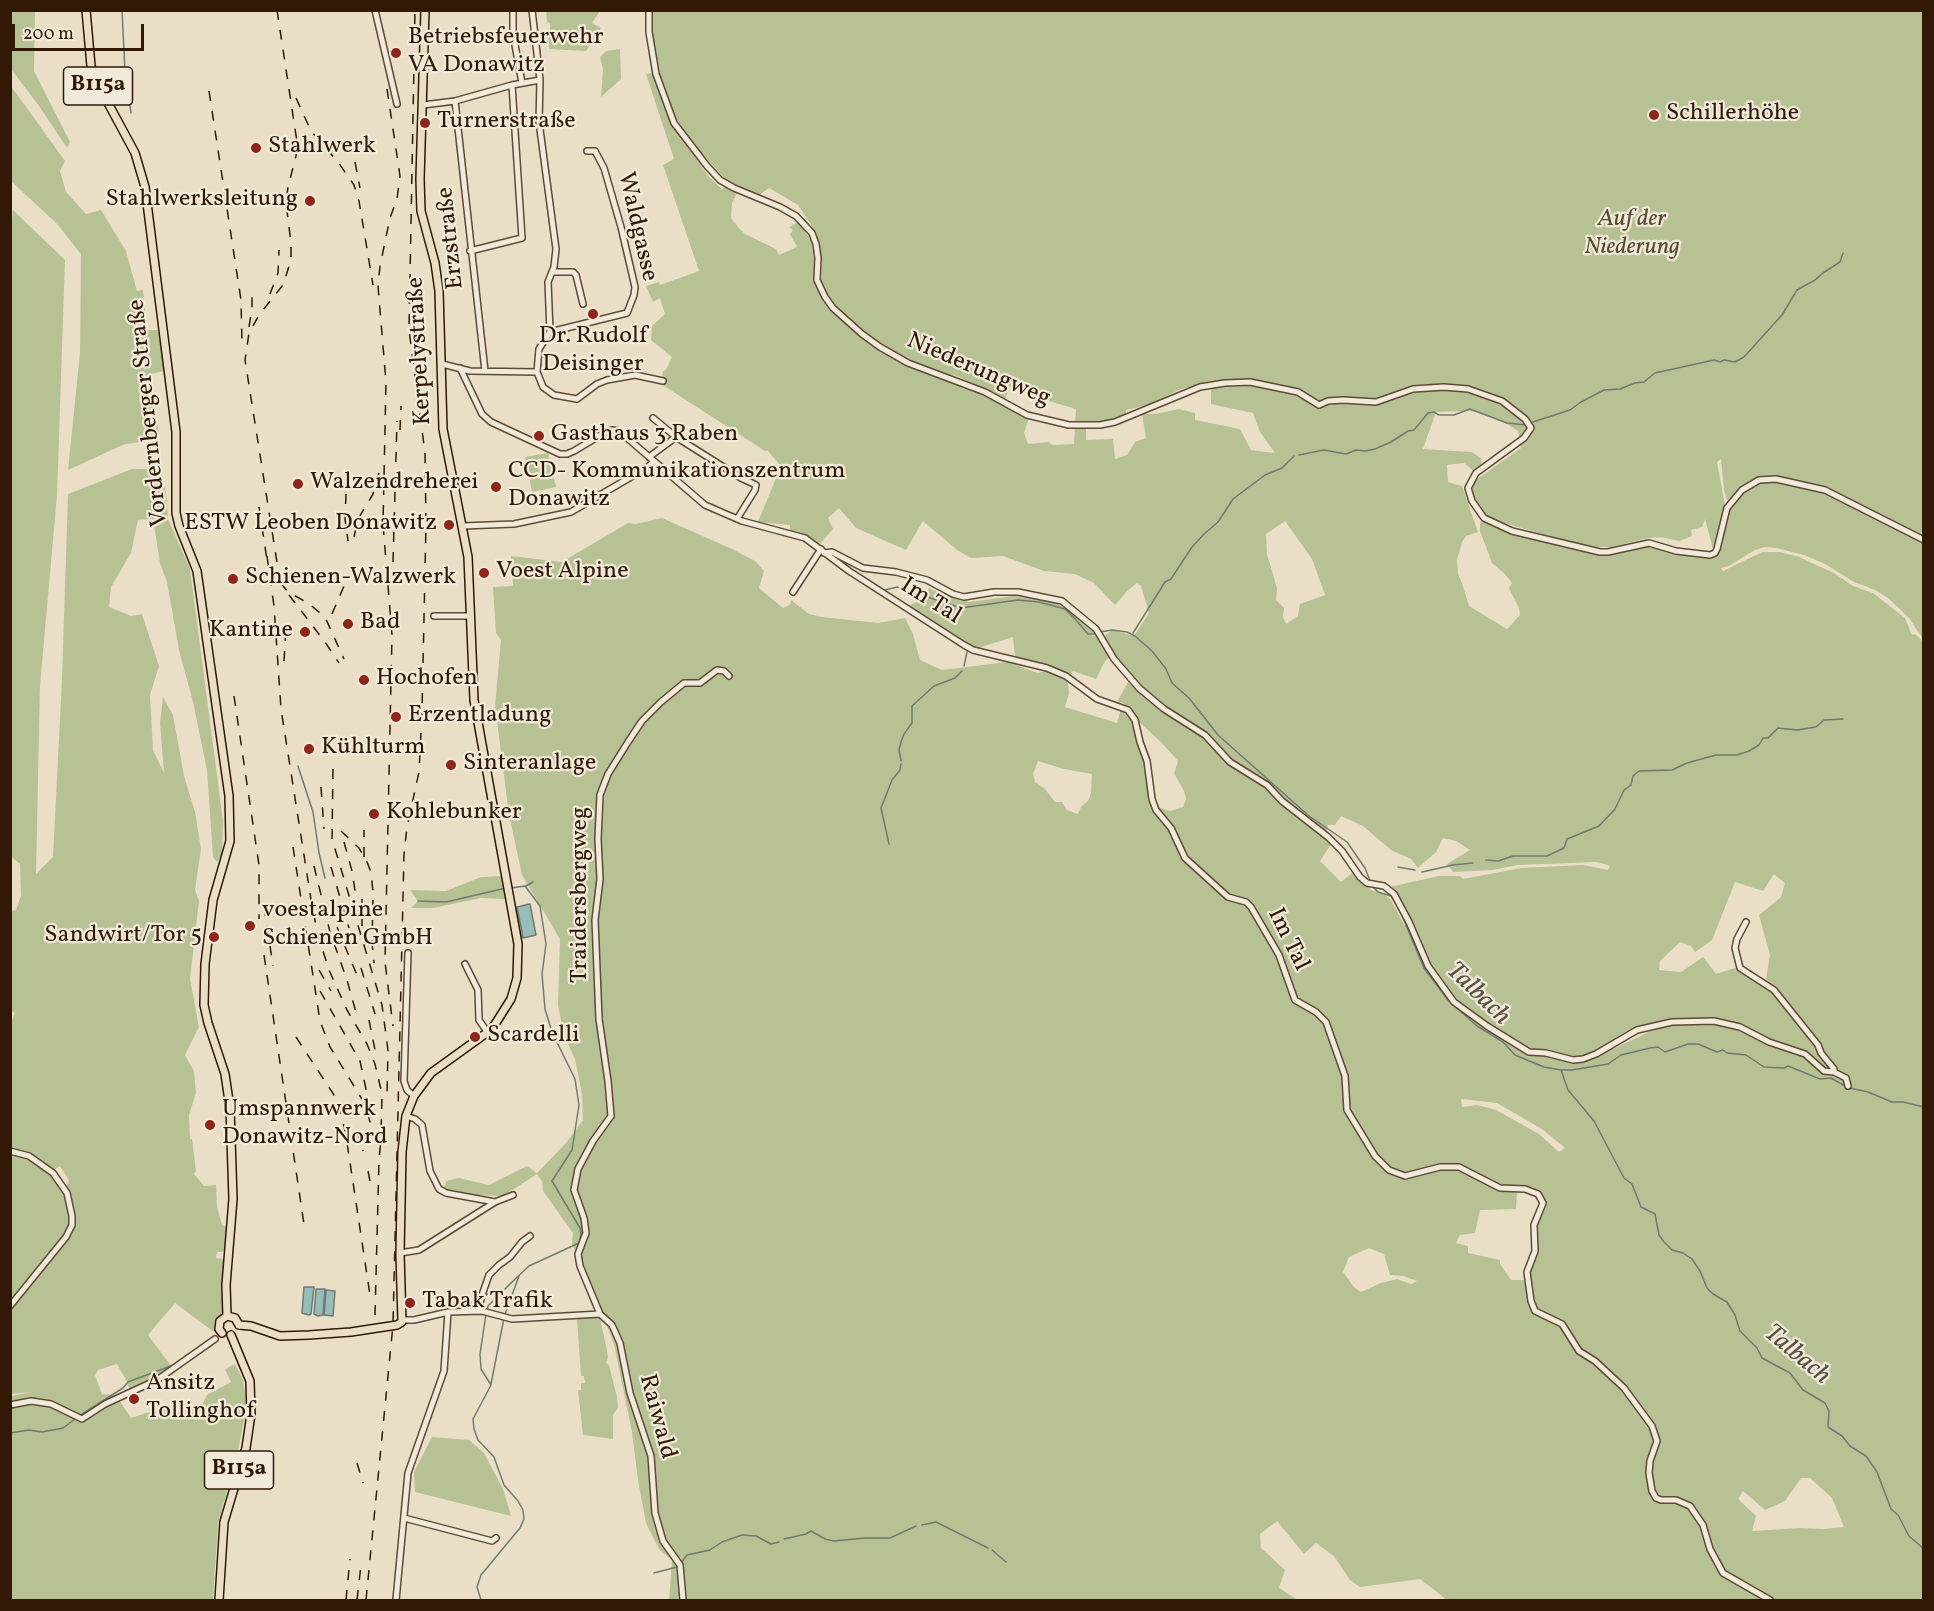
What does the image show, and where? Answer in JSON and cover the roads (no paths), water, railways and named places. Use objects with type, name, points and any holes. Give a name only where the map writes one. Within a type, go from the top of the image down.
[{"type":"main road","name":"Vordernberger Straße","points":[[86,10],[94,77],[135,153],[145,187],[177,443],[176,513],[197,571],[229,796],[231,841],[213,900],[205,964],[204,1005],[225,1074],[230,1108],[233,1199],[226,1285],[227,1316]]},
{"type":"main road","name":"Kerpelystraße","points":[[403,1320],[400,1253],[403,1134],[406,1116],[422,1084],[438,1068],[488,1033],[500,1019],[507,1007],[517,978],[518,944],[474,700],[468,557],[443,429],[439,291],[435,263],[421,211],[425,10]]},
{"type":"main road","points":[[227,1316],[235,1318],[238,1325],[238,1330],[231,1335],[222,1333],[219,1329],[220,1321],[227,1316]]},
{"type":"main road","points":[[238,1325],[251,1326],[280,1336],[397,1325],[403,1320]]},
{"type":"main road","points":[[215,1339],[222,1333]]},
{"type":"main road","name":"B115a","points":[[219,1600],[222,1582],[224,1522],[246,1448],[251,1414],[250,1381],[231,1335]]},
{"type":"street","points":[[375,10],[397,104]]},
{"type":"street","points":[[513,10],[513,34],[522,83]]},
{"type":"street","points":[[532,10],[540,80],[539,122],[556,249],[547,291],[550,332],[538,349],[537,372],[543,387],[554,395],[577,399],[597,384],[607,380],[635,375],[663,381]]},
{"type":"street","name":"Niederungweg","points":[[649,10],[649,32],[656,74],[674,123],[720,180],[780,207],[802,222],[812,233],[818,258],[817,280],[833,308],[880,347],[923,370],[985,392],[1027,415],[1070,425],[1114,422],[1200,387],[1225,383],[1250,382],[1298,392],[1319,405],[1328,401],[1343,400],[1376,402],[1413,389],[1468,389],[1502,401],[1525,419],[1531,428],[1524,438],[1476,473],[1468,488],[1472,501],[1481,515],[1499,526],[1600,552],[1649,543],[1677,552],[1710,555],[1717,549],[1726,505],[1742,490],[1759,480],[1776,479],[1825,490],[1923,540]]},
{"type":"street","points":[[423,105],[455,101],[512,85],[540,80]]},
{"type":"street","points":[[470,251],[522,238],[512,85]]},
{"type":"street","name":"Erzstraße","points":[[455,101],[485,371]]},
{"type":"street","name":"Waldgasse","points":[[550,332],[627,313],[634,295],[635,287],[621,227],[604,168],[595,151],[587,150]]},
{"type":"street","points":[[552,272],[573,272],[576,275],[583,304]]},
{"type":"street","points":[[442,364],[485,371],[537,372]]},
{"type":"street","name":"Im Tal","points":[[460,368],[482,414],[491,422],[560,454],[574,451],[604,433],[619,430],[705,505],[737,519],[805,538],[892,599],[964,645],[990,655],[1047,668],[1066,676],[1097,699],[1128,710],[1135,720],[1147,761],[1152,799],[1156,810],[1171,828],[1185,858],[1228,897],[1246,902],[1251,907],[1279,955],[1295,1000],[1316,1012],[1326,1022],[1346,1076],[1347,1110],[1375,1156],[1389,1170],[1405,1176],[1440,1167],[1460,1167],[1491,1185],[1500,1188],[1525,1189],[1538,1194],[1543,1203],[1534,1225],[1535,1251],[1529,1263],[1527,1278],[1535,1311],[1562,1324],[1579,1351],[1624,1388],[1655,1431],[1657,1441],[1650,1461],[1649,1473],[1652,1491],[1656,1498],[1676,1500],[1690,1506],[1703,1525],[1710,1549],[1723,1573],[1770,1600]]},
{"type":"street","points":[[653,418],[676,437],[756,485],[737,519]]},
{"type":"street","points":[[463,526],[514,524],[572,512],[648,467],[651,459],[676,437]]},
{"type":"street","points":[[793,592],[822,551]]},
{"type":"street","name":"Im Tal","points":[[822,551],[832,552],[863,568],[896,572],[927,580],[953,594],[964,597],[994,592],[1018,592],[1062,601],[1096,629],[1114,659],[1139,688],[1164,709],[1205,735],[1230,762],[1267,785],[1282,801],[1328,837],[1367,883],[1381,886],[1394,894],[1428,966],[1454,1002],[1529,1052],[1546,1053],[1573,1060],[1583,1059],[1637,1030],[1672,1022],[1708,1021],[1727,1023],[1747,1030],[1769,1042],[1805,1054],[1827,1073],[1834,1072]]},
{"type":"street","points":[[434,616],[470,616]]},
{"type":"street","name":"Traidersbergweg","points":[[608,1081],[599,1019],[595,920],[600,879],[598,839],[600,795],[608,774],[628,742],[642,721],[661,702],[684,683],[700,683],[717,670],[724,670],[729,676]]},
{"type":"street","points":[[1746,922],[1735,948],[1740,968],[1774,990],[1818,1045],[1834,1072],[1846,1078],[1848,1086]]},
{"type":"street","points":[[408,953],[404,1081],[407,1090],[414,1096]]},
{"type":"street","points":[[465,964],[478,990],[479,1020],[488,1033]]},
{"type":"street","name":"Raiwald","points":[[608,1081],[611,1116],[593,1141],[578,1169],[574,1190],[584,1218],[586,1233],[578,1254],[580,1266],[600,1314],[612,1325],[620,1343],[630,1393],[651,1456],[655,1513],[663,1540],[680,1565],[682,1600]]},
{"type":"street","points":[[406,1116],[422,1125],[430,1171],[439,1189],[495,1202]]},
{"type":"street","points":[[10,1151],[29,1156],[53,1173],[67,1192],[72,1224],[66,1237],[10,1306]]},
{"type":"street","points":[[400,1253],[419,1250],[495,1202],[513,1195]]},
{"type":"street","points":[[480,1311],[482,1295],[489,1275],[530,1236]]},
{"type":"street","points":[[403,1320],[414,1320],[448,1312],[480,1311],[512,1319],[600,1314]]},
{"type":"street","points":[[404,1600],[396,1599],[410,1466],[444,1371],[448,1312]]},
{"type":"street","points":[[10,1405],[39,1401],[51,1404],[82,1419],[105,1404],[157,1380],[215,1339]]},
{"type":"street","points":[[404,1518],[492,1541],[495,1538]]},
{"type":"water","points":[[530,904],[536,935],[523,938],[517,907]]},
{"type":"water","points":[[304,1287],[314,1287],[309,1315],[302,1313]]},
{"type":"water","points":[[316,1289],[325,1289],[323,1315],[318,1316],[314,1314]]},
{"type":"water","points":[[326,1290],[335,1291],[333,1316],[324,1315]]},
{"type":"waterway","points":[[122,10],[125,72],[131,113]]},
{"type":"waterway","points":[[1533,422],[1570,410],[1604,390],[1620,389],[1644,382],[1655,373],[1714,360],[1735,362],[1744,357],[1782,315],[1797,290],[1840,262],[1843,253]]},
{"type":"waterway","points":[[1299,455],[1324,450],[1346,454],[1356,450],[1375,449],[1414,430],[1428,413],[1434,412],[1439,415],[1454,415],[1470,409],[1507,423],[1526,425]]},
{"type":"waterway","points":[[1133,633],[1165,582],[1171,579],[1192,547],[1218,522],[1233,499],[1265,475],[1282,468],[1294,456]]},
{"type":"waterway","name":"Talbach","points":[[885,590],[897,587],[961,608],[1018,600],[1039,602],[1065,609],[1088,634],[1095,634]]},
{"type":"waterway","name":"Talbach","points":[[1100,632],[1112,630],[1127,632],[1152,651],[1166,669],[1172,683],[1189,698],[1218,735],[1309,816],[1347,842],[1365,868],[1371,883]]},
{"type":"waterway","points":[[964,666],[967,652]]},
{"type":"waterway","points":[[901,761],[899,750],[904,734],[912,723],[912,706],[934,686],[955,678],[962,671]]},
{"type":"waterway","points":[[1486,860],[1498,861],[1513,856],[1547,856],[1564,848],[1567,839],[1599,826],[1615,809],[1624,790],[1631,785],[1633,776],[1639,771],[1672,770],[1716,755],[1737,755],[1759,745],[1763,738],[1768,738],[1778,728],[1797,730],[1816,727],[1824,720],[1843,719]]},
{"type":"waterway","points":[[889,844],[881,808],[901,764]]},
{"type":"waterway","points":[[298,766],[313,812],[325,878]]},
{"type":"waterway","points":[[1422,872],[1473,863]]},
{"type":"waterway","points":[[1398,867],[1415,870]]},
{"type":"waterway","name":"Talbach","points":[[526,886],[533,882]]},
{"type":"waterway","points":[[487,1310],[488,1306],[529,1266],[579,1243],[581,1235],[580,1228],[552,1181],[572,1150],[579,1105],[575,1079],[552,1032],[545,1009],[542,974],[546,944],[540,906],[525,886],[511,888]]},
{"type":"waterway","name":"Talbach","points":[[1373,887],[1378,892],[1391,896],[1395,902]]},
{"type":"waterway","points":[[418,901],[446,902],[506,888]]},
{"type":"waterway","name":"Talbach","points":[[1398,906],[1424,968],[1448,1000],[1477,1026],[1503,1042],[1515,1055],[1544,1067],[1561,1070],[1568,1090],[1594,1121],[1624,1178],[1632,1184],[1641,1207],[1655,1214],[1659,1235],[1664,1242],[1672,1250],[1692,1259],[1707,1288],[1727,1302],[1735,1315],[1740,1331],[1757,1348],[1762,1358],[1790,1373],[1803,1390],[1825,1403],[1829,1411],[1828,1427],[1866,1456],[1877,1472],[1891,1509],[1898,1515],[1909,1536],[1924,1549]]},
{"type":"waterway","points":[[1561,1070],[1608,1064],[1621,1055],[1650,1048],[1658,1047],[1665,1052],[1688,1044],[1698,1044],[1717,1052],[1723,1050],[1727,1053],[1746,1055],[1764,1067],[1784,1068],[1788,1066],[1820,1079],[1831,1078],[1845,1086]]},
{"type":"waterway","points":[[1850,1088],[1868,1092],[1892,1102],[1924,1107]]},
{"type":"waterway","points":[[505,1314],[519,1276]]},
{"type":"waterway","points":[[484,1296],[490,1293],[497,1297]]},
{"type":"waterway","points":[[447,1310],[479,1299]]},
{"type":"waterway","points":[[481,1600],[477,1587],[481,1575],[520,1528],[524,1519],[523,1510],[518,1501],[504,1485],[494,1457],[478,1440],[474,1429],[473,1419],[491,1385],[481,1369],[480,1354],[486,1314]]},
{"type":"waterway","points":[[491,1384],[504,1318]]},
{"type":"waterway","points":[[364,1327],[384,1323]]},
{"type":"waterway","points":[[325,1330],[356,1328]]},
{"type":"waterway","points":[[272,1329],[279,1332],[293,1332]]},
{"type":"waterway","points":[[198,1354],[212,1345]]},
{"type":"waterway","points":[[79,1416],[123,1388],[128,1382],[176,1364]]},
{"type":"waterway","points":[[10,1433],[29,1430],[42,1432],[63,1428],[75,1419]]},
{"type":"waterway","points":[[922,1525],[936,1522],[988,1548]]},
{"type":"waterway","points":[[784,1539],[811,1531],[834,1541],[890,1538],[916,1526]]},
{"type":"waterway","points":[[681,1563],[687,1555],[710,1550],[722,1542],[742,1535],[756,1536],[771,1544],[779,1542]]},
{"type":"waterway","points":[[992,1550],[1006,1562]]},
{"type":"waterway","points":[[654,1573],[677,1567]]},
{"type":"railway","points":[[277,10],[297,142],[286,203],[291,260],[283,285],[259,315],[249,333],[245,360],[279,575]]},
{"type":"railway","points":[[366,1600],[393,1325],[404,854],[407,827],[419,772],[422,712],[426,524],[425,453],[409,330],[415,10]]},
{"type":"railway","points":[[387,89],[400,176],[397,199],[390,218],[380,266],[378,286],[386,382],[383,524],[392,635],[385,962],[393,1026]]},
{"type":"railway","points":[[209,91],[241,300],[242,344]]},
{"type":"railway","points":[[296,98],[311,131],[338,162],[354,185],[359,201],[373,285]]},
{"type":"railway","points":[[355,162],[360,188]]},
{"type":"railway","points":[[270,294],[278,273],[279,250]]},
{"type":"railway","points":[[249,327],[252,295]]},
{"type":"railway","points":[[400,430],[401,406]]},
{"type":"railway","points":[[393,562],[397,421]]},
{"type":"railway","points":[[354,537],[358,519],[373,494],[379,473]]},
{"type":"railway","points":[[346,494],[345,519],[348,541]]},
{"type":"railway","points":[[259,507],[267,560],[274,575],[288,592],[308,603],[325,617],[344,659]]},
{"type":"railway","points":[[267,556],[274,606],[281,709],[312,906],[329,970],[375,1064],[382,1094],[381,1135]]},
{"type":"railway","points":[[332,614],[347,579]]},
{"type":"railway","points":[[289,595],[339,663]]},
{"type":"railway","points":[[284,661],[286,628]]},
{"type":"railway","points":[[234,696],[259,865],[259,919]]},
{"type":"railway","points":[[333,769],[332,839],[382,1005],[388,1050],[387,1094]]},
{"type":"railway","points":[[321,787],[324,829]]},
{"type":"railway","points":[[364,830],[364,857]]},
{"type":"railway","points":[[341,831],[359,848],[367,862],[371,872],[373,892]]},
{"type":"railway","points":[[344,842],[356,897]]},
{"type":"railway","points":[[293,847],[320,1021],[330,1047],[365,1104],[376,1143]]},
{"type":"railway","points":[[314,866],[330,932],[357,1016]]},
{"type":"railway","points":[[331,867],[349,928]]},
{"type":"railway","points":[[362,899],[362,926]]},
{"type":"railway","points":[[373,900],[374,963]]},
{"type":"railway","points":[[264,906],[273,966]]},
{"type":"railway","points":[[337,927],[359,980]]},
{"type":"railway","points":[[264,955],[305,1231]]},
{"type":"railway","points":[[361,968],[375,1014]]},
{"type":"railway","points":[[319,970],[331,991]]},
{"type":"railway","points":[[320,991],[360,1061],[370,1108]]},
{"type":"railway","points":[[369,1020],[376,1055]]},
{"type":"railway","points":[[296,1037],[340,1108],[370,1295]]},
{"type":"railway","points":[[375,1315],[382,1127]]},
{"type":"railway","points":[[357,1131],[363,1151]]},
{"type":"railway","points":[[368,1171],[371,1186]]},
{"type":"railway","points":[[357,1463],[363,1483]]},
{"type":"railway","points":[[346,1600],[350,1559]]},
{"type":"railway","points":[[357,1600],[361,1565]]},
{"type":"place","name":"Betriebsfeuerwehr VA Donawitz","points":[[396,53]]},
{"type":"place","name":"Schillerhöhe","points":[[1654,115]]},
{"type":"place","name":"Turnerstraße","points":[[425,123]]},
{"type":"place","name":"Stahlwerk","points":[[256,148]]},
{"type":"place","name":"Stahlwerksleitung","points":[[310,201]]},
{"type":"place","name":"Dr. Rudolf Deisinger","points":[[593,314]]},
{"type":"place","name":"Gasthaus 3 Raben","points":[[539,436]]},
{"type":"place","name":"Walzendreherei","points":[[298,484]]},
{"type":"place","name":"CCD- Kommunikationszentrum Donawitz","points":[[496,487]]},
{"type":"place","name":"ESTW Leoben Donawitz","points":[[449,525]]},
{"type":"place","name":"Voest Alpine","points":[[484,573]]},
{"type":"place","name":"Schienen-Walzwerk","points":[[233,579]]},
{"type":"place","name":"Bad","points":[[348,624]]},
{"type":"place","name":"Kantine","points":[[305,632]]},
{"type":"place","name":"Hochofen","points":[[364,680]]},
{"type":"place","name":"Erzentladung","points":[[396,717]]},
{"type":"place","name":"Kühlturm","points":[[309,749]]},
{"type":"place","name":"Sinteranlage","points":[[451,765]]},
{"type":"place","name":"Kohlebunker","points":[[374,814]]},
{"type":"place","name":"voestalpine Schienen GmbH","points":[[250,926]]},
{"type":"place","name":"Sandwirt/Tor 5","points":[[214,937]]},
{"type":"place","name":"Scardelli","points":[[475,1037]]},
{"type":"place","name":"Umspannwerk Donawitz-Nord","points":[[210,1125]]},
{"type":"place","name":"Tabak Trafik","points":[[410,1303]]},
{"type":"place","name":"Ansitz Tollinghof","points":[[134,1399]]},
{"type":"park label","name":"Auf der Niederung","points":[[1632,235]]}]
